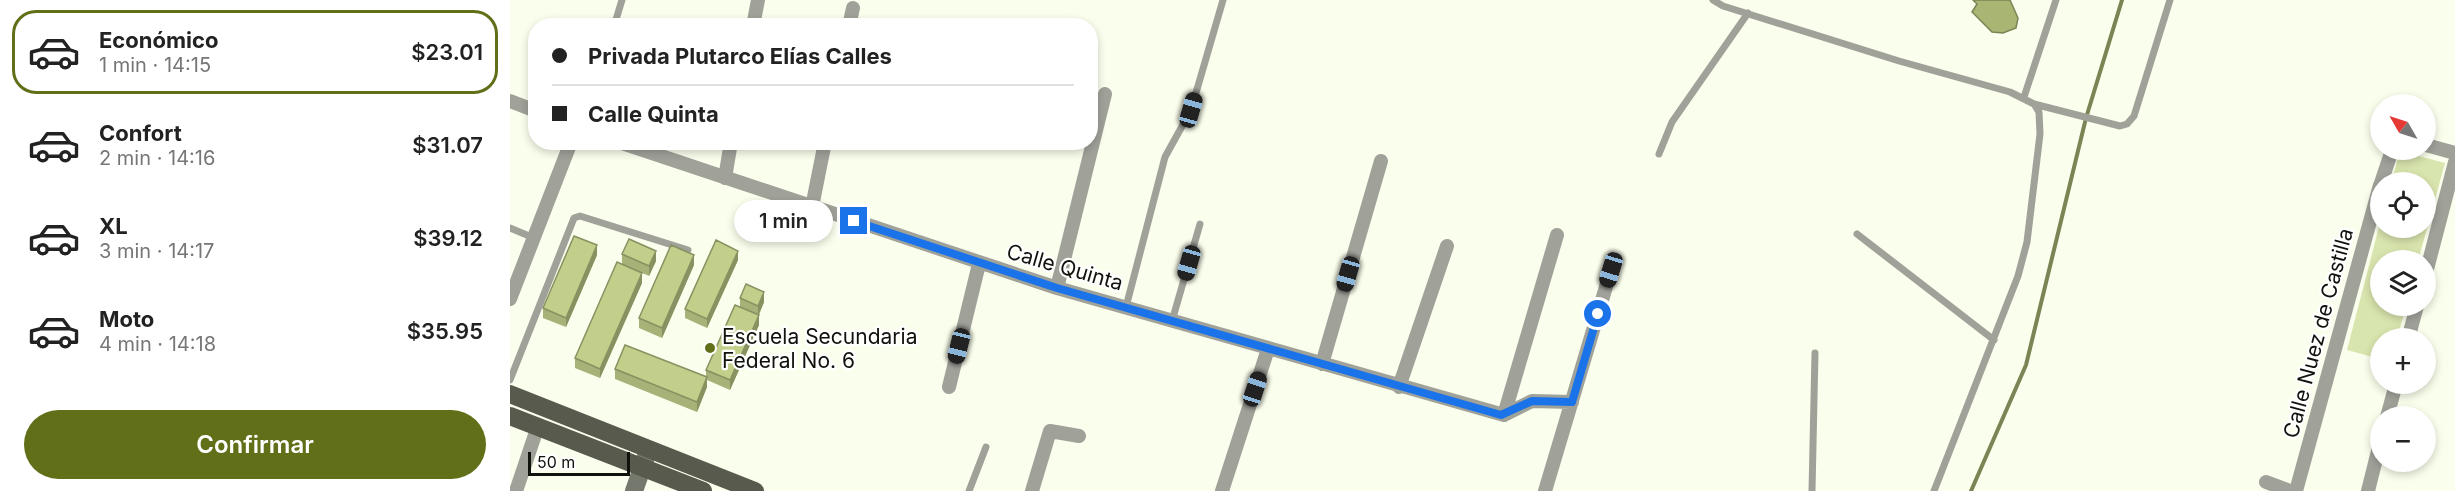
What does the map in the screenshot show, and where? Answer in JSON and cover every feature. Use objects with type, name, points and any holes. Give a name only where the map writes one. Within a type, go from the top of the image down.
[{"type":"main road","points":[[510,394],[755,491]]},
{"type":"main road","points":[[510,416],[642,467],[684,487],[703,491]]},
{"type":"street","points":[[755,18],[758,0]]},
{"type":"street","points":[[851,18],[853,8]]},
{"type":"street","points":[[1098,122],[1105,94]]},
{"type":"street","points":[[510,101],[528,108]]},
{"type":"street","points":[[2436,148],[2455,153]]},
{"type":"street","points":[[510,299],[568,150]]},
{"type":"street","name":"Calle Quinta","points":[[643,150],[979,264],[1399,387],[1503,415]]},
{"type":"street","points":[[725,178],[730,150]]},
{"type":"street","points":[[812,207],[823,150]]},
{"type":"street","points":[[1057,288],[1091,150]]},
{"type":"street","points":[[1322,364],[1381,161]]},
{"type":"street","points":[[2432,250],[2455,162]]},
{"type":"street","name":"Calle Nuez de Castilla","points":[[2296,491],[2370,224]]},
{"type":"street","points":[[1503,415],[1557,235]]},
{"type":"street","points":[[1399,387],[1447,246]]},
{"type":"street","points":[[949,387],[979,264]]},
{"type":"street","points":[[1545,491],[1611,270]]},
{"type":"street","points":[[1222,491],[1268,349]]},
{"type":"street","points":[[1503,415],[1532,401],[1572,402]]},
{"type":"street","points":[[516,491],[538,426]]},
{"type":"street","points":[[1032,491],[1050,431],[1079,436]]},
{"type":"street","points":[[634,491],[649,449]]},
{"type":"street","points":[[684,487],[691,466]]},
{"type":"street","points":[[2368,491],[2373,472]]},
{"type":"street","points":[[2266,482],[2290,491]]},
{"type":"lane","points":[[616,18],[622,0]]},
{"type":"lane","points":[[1126,307],[1165,158],[1191,110],[1223,0]]},
{"type":"lane","points":[[1713,0],[1748,13],[2024,97],[2034,104],[2120,126],[2127,124],[2134,116],[2169,0]]},
{"type":"lane","points":[[2024,97],[2055,0]]},
{"type":"lane","points":[[1659,154],[1672,122],[1748,13]]},
{"type":"lane","points":[[1934,491],[2018,276],[2027,242],[2040,134],[2039,112],[2034,104]]},
{"type":"lane","points":[[510,380],[574,218],[580,216],[688,250]]},
{"type":"lane","points":[[1172,321],[1200,224]]},
{"type":"lane","points":[[510,228],[534,238]]},
{"type":"lane","points":[[1857,234],[1994,339]]},
{"type":"lane","points":[[1812,491],[1815,353]]},
{"type":"lane","points":[[969,491],[986,447]]},
{"type":"shaded area","points":[[1973,0],[2010,0],[2018,18],[2016,28],[2003,33],[1992,32],[1972,12],[1977,4]]},
{"type":"shaded area","points":[[2397,160],[2434,160],[2445,163],[2436,196],[2436,172],[2394,172]]},
{"type":"shaded area","points":[[2376,238],[2424,238],[2421,250],[2373,250]]},
{"type":"shaded area","points":[[2370,261],[2370,316],[2403,316],[2400,328],[2370,328],[2370,356],[2347,350]]},
{"type":"building","points":[[574,236],[597,245],[566,318],[543,308]]},
{"type":"building","points":[[629,239],[656,251],[649,266],[622,254]]},
{"type":"building","name":"Escuela Secundaria Federal No. 6","points":[[716,240],[738,251],[707,319],[685,309]]},
{"type":"building","name":"Escuela Secundaria Federal No. 6","points":[[671,245],[694,255],[662,328],[639,318]]},
{"type":"building","points":[[617,262],[642,273],[600,369],[575,358]]},
{"type":"building","points":[[746,284],[764,292],[758,306],[740,298]]},
{"type":"building","name":"Escuela Secundaria Federal No. 6","points":[[735,305],[759,315],[730,380],[706,370]]},
{"type":"building","name":"Escuela Secundaria Federal No. 6","points":[[625,345],[707,377],[697,402],[615,369]]},
{"type":"waterway","points":[[1971,491],[2026,365],[2086,118],[2122,0]]},
{"type":"place","name":"Escuela Secundaria Federal No. 6","points":[[710,348]]},
{"type":"route","points":[[854,221],[1057,288],[1497,415],[1503,415],[1532,401],[1572,402],[1598,314]]}]
